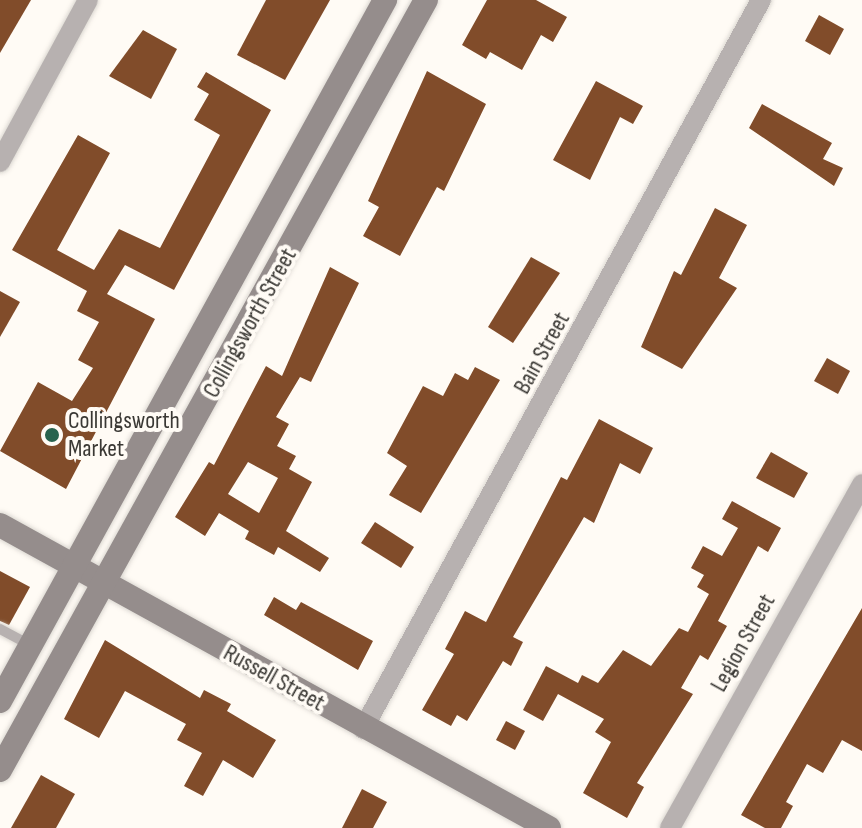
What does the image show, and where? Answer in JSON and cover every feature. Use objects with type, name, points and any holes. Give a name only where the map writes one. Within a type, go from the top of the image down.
[{"type":"main road","name":"Collingsworth Street","points":[[0,701],[385,0]]},
{"type":"main road","name":"Collingsworth Street","points":[[0,770],[107,584],[426,0]]},
{"type":"main road","name":"Russell Street","points":[[0,525],[363,729],[549,828]]},
{"type":"street","points":[[0,162],[88,0]]},
{"type":"street","name":"Bain Street","points":[[363,729],[761,0]]},
{"type":"street","name":"Legion Street","points":[[670,828],[862,484]]},
{"type":"lane","points":[[0,629],[30,646]]},
{"type":"building","points":[[0,0],[31,0],[0,53]]},
{"type":"building","points":[[266,0],[330,0],[285,80],[237,55]]},
{"type":"building","points":[[487,0],[536,0],[567,17],[553,42],[541,35],[522,70],[490,52],[486,59],[462,45]]},
{"type":"building","points":[[819,15],[844,29],[830,55],[805,41]]},
{"type":"building","points":[[143,30],[177,49],[151,99],[109,76]]},
{"type":"building","points":[[427,71],[486,104],[444,191],[437,187],[400,256],[363,236],[379,207],[368,201]]},
{"type":"building","points":[[206,72],[271,110],[174,290],[125,265],[107,294],[155,319],[66,489],[0,451],[38,382],[72,401],[93,368],[78,360],[99,322],[77,311],[87,291],[12,250],[78,135],[110,153],[57,250],[94,270],[119,229],[160,248],[220,135],[194,120],[209,94],[197,87]]},
{"type":"building","points":[[596,81],[643,106],[633,124],[620,117],[590,180],[553,160]]},
{"type":"building","points":[[762,104],[832,143],[823,159],[843,168],[834,186],[749,128]]},
{"type":"building","points":[[715,208],[747,225],[719,278],[737,288],[682,369],[641,347],[674,271],[681,275]]},
{"type":"building","points":[[531,257],[560,273],[513,343],[488,327]]},
{"type":"building","points":[[330,267],[359,283],[311,382],[300,377],[276,417],[289,424],[277,446],[296,456],[289,469],[312,482],[286,531],[329,558],[320,572],[278,547],[274,555],[245,539],[249,531],[219,513],[205,536],[175,517],[209,462],[214,465],[266,366],[282,376]],"holes":[[[248,462],[278,478],[259,513],[228,494]]]},
{"type":"building","points":[[0,291],[20,302],[0,337]]},
{"type":"building","points":[[827,358],[850,371],[838,394],[814,381]]},
{"type":"building","points":[[475,367],[500,380],[421,513],[389,495],[407,466],[387,453],[423,386],[443,396],[455,373],[468,380]]},
{"type":"building","points":[[599,419],[653,448],[640,474],[620,463],[594,523],[584,517],[513,637],[523,642],[511,666],[503,661],[467,721],[457,715],[451,726],[422,710],[454,654],[445,649],[465,611],[486,622],[561,477],[567,480]]},
{"type":"building","points":[[771,452],[808,473],[794,498],[756,478]]},
{"type":"building","points":[[732,501],[781,528],[768,552],[758,546],[718,621],[727,626],[708,660],[700,655],[681,688],[693,694],[637,783],[644,787],[627,818],[583,793],[611,742],[595,732],[604,719],[558,694],[543,721],[523,710],[546,666],[578,683],[582,675],[598,683],[623,650],[651,666],[679,628],[688,632],[709,594],[697,587],[704,575],[691,568],[703,546],[722,556],[738,528],[722,519]]},
{"type":"building","points":[[375,522],[414,547],[401,568],[361,543]]},
{"type":"building","points":[[0,571],[30,587],[9,625],[0,621]]},
{"type":"building","points":[[274,597],[296,610],[301,602],[373,641],[358,670],[264,615]]},
{"type":"building","points":[[862,608],[862,751],[842,740],[823,773],[807,764],[786,802],[793,806],[781,828],[765,828],[741,815]]},
{"type":"building","points":[[105,640],[200,698],[204,690],[231,704],[227,711],[276,740],[253,778],[223,760],[203,796],[184,786],[202,753],[177,740],[186,724],[125,691],[99,738],[64,719]]},
{"type":"building","points":[[506,721],[525,731],[515,750],[496,740]]},
{"type":"building","points":[[41,775],[75,794],[56,828],[11,828]]},
{"type":"building","points":[[362,789],[387,802],[373,828],[342,828]]},
{"type":"place","name":"Collingsworth Market","points":[[52,435]]}]
